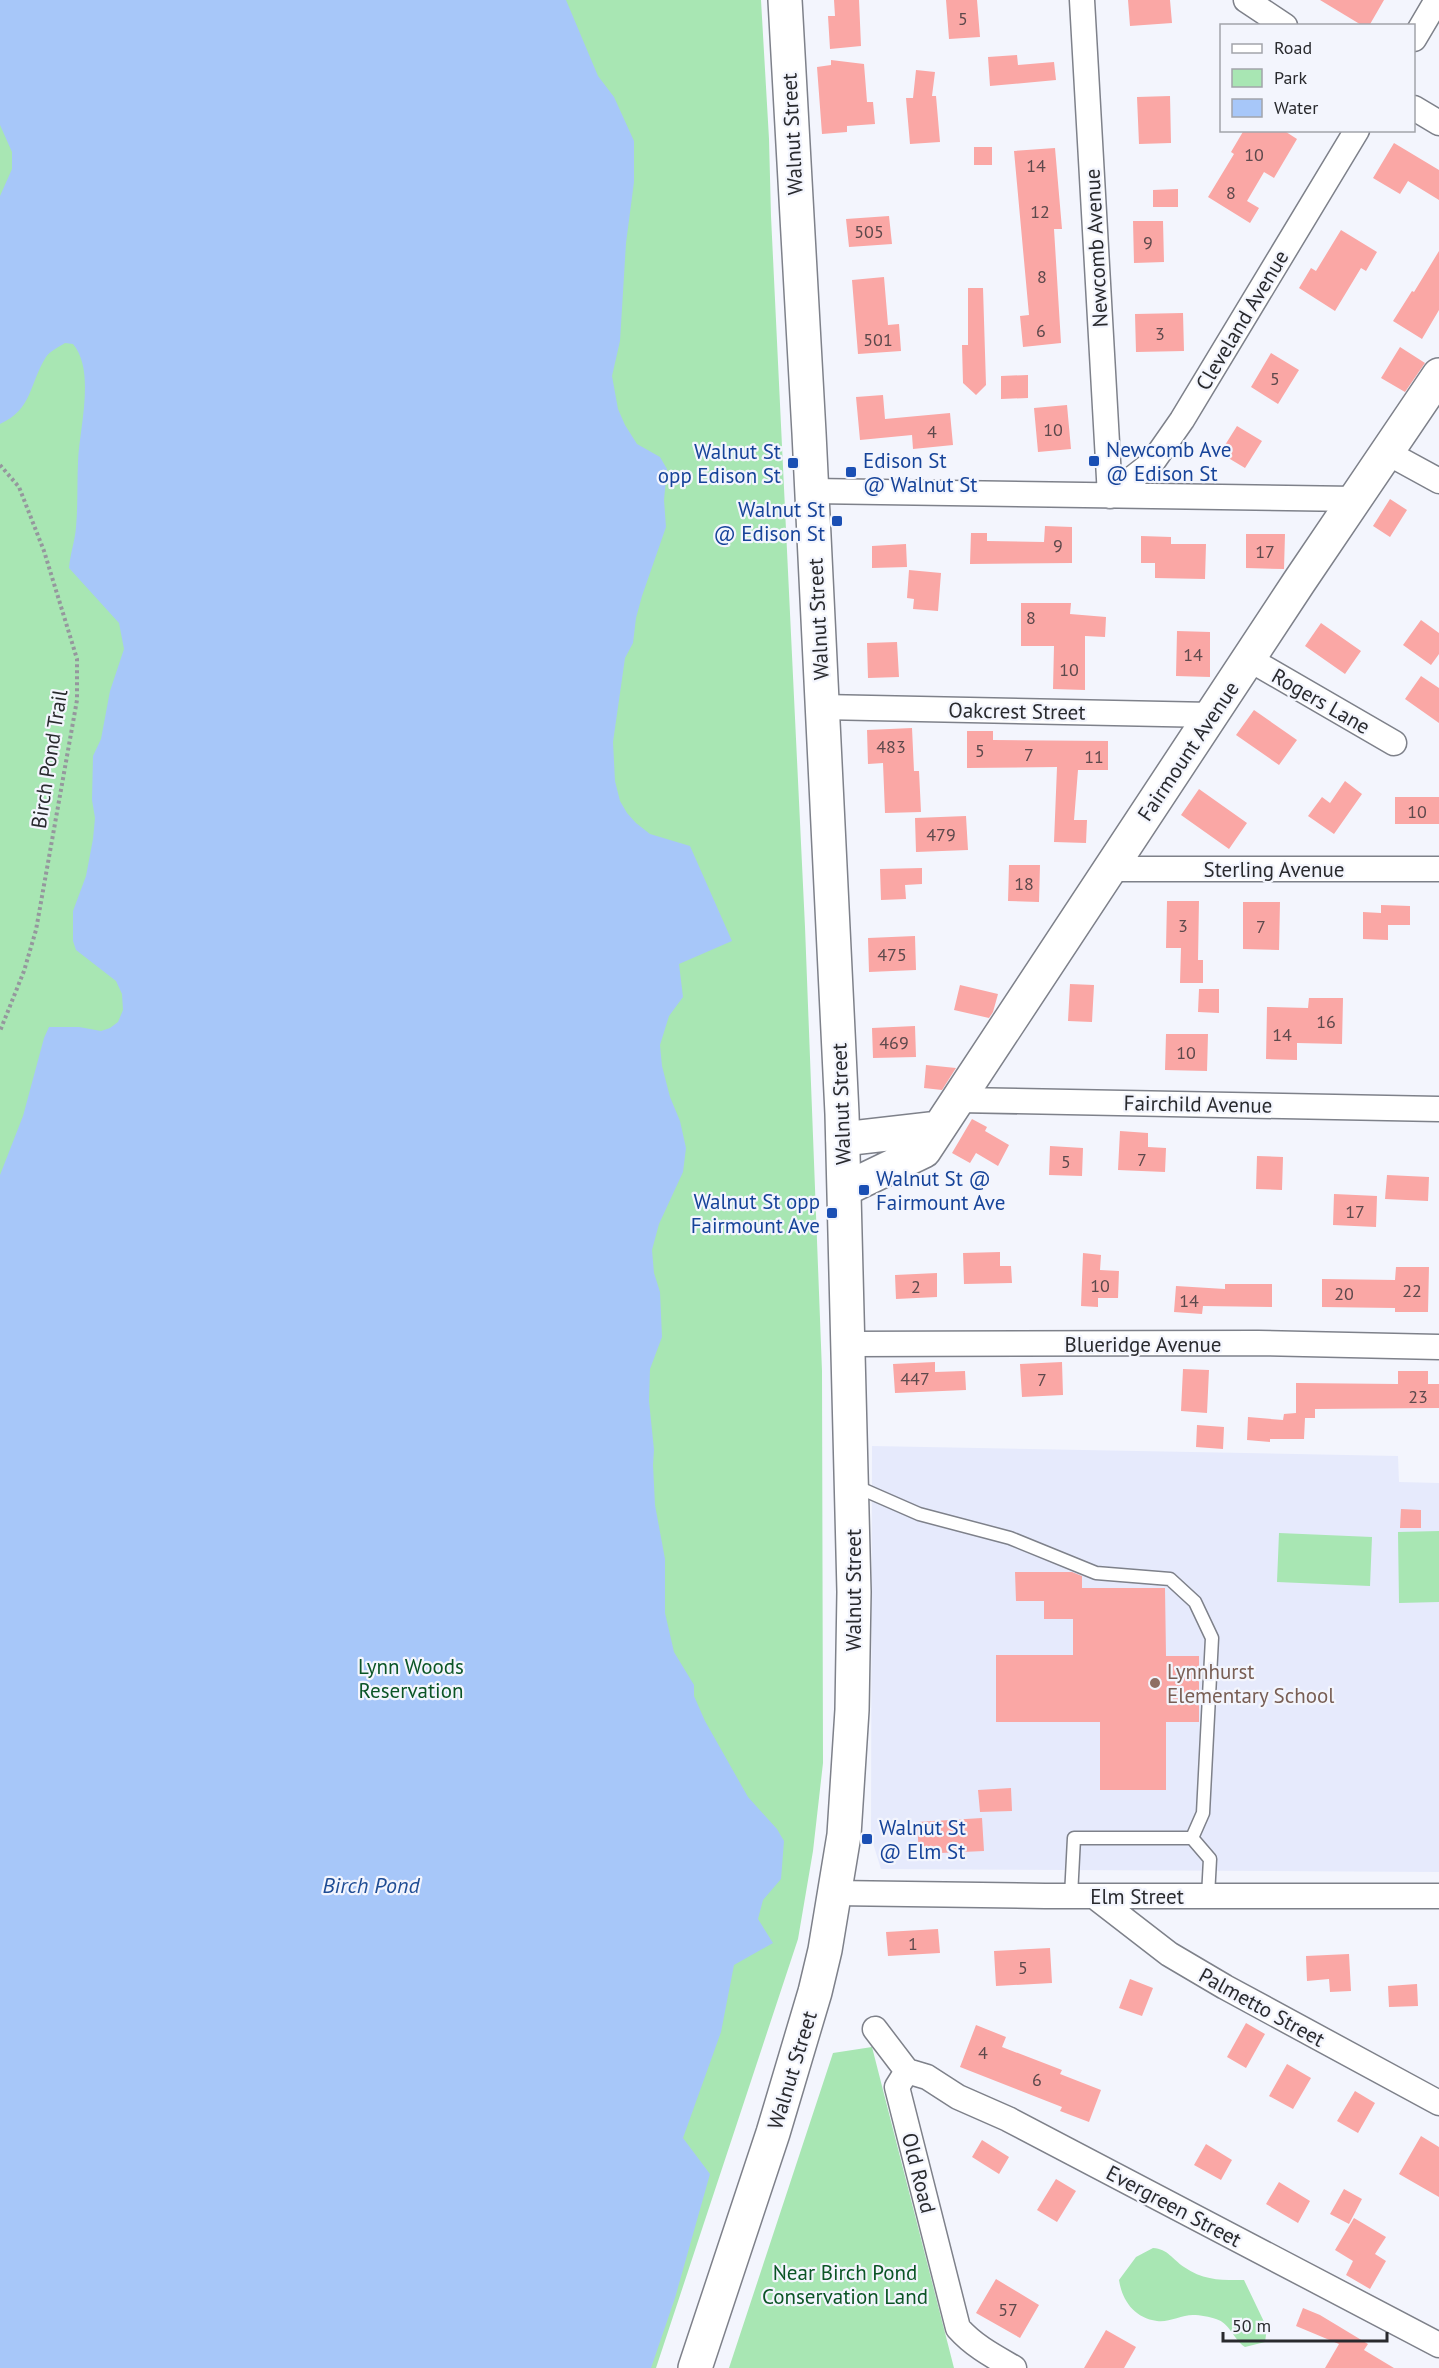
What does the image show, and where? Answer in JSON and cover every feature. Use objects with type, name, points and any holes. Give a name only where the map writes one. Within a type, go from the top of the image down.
[{"type":"main road","name":"Walnut Street","points":[[695,2368],[803,2037],[825,1950],[845,1824],[852,1710],[854,1592],[845,1190],[812,491],[785,0]]},
{"type":"main road","name":"Fairmount Avenue","points":[[845,1190],[924,1151],[1439,375]]},
{"type":"main road","points":[[843,1139],[939,1128]]},
{"type":"street","name":"Newcomb Avenue","points":[[1082,0],[1110,496]]},
{"type":"street","points":[[1245,0],[1282,24]]},
{"type":"street","points":[[1415,36],[1437,0]]},
{"type":"street","points":[[1415,109],[1439,123]]},
{"type":"street","name":"Cleveland Avenue","points":[[1110,496],[1152,464],[1182,420],[1356,132]]},
{"type":"street","points":[[1386,452],[1439,481]]},
{"type":"street","points":[[812,491],[1355,499]]},
{"type":"street","name":"Rogers Lane","points":[[1249,659],[1394,743]]},
{"type":"street","name":"Oakcrest Street","points":[[822,707],[1212,716]]},
{"type":"street","name":"Sterling Avenue","points":[[1109,869],[1439,869]]},
{"type":"street","name":"Fairchild Avenue","points":[[958,1100],[1439,1109]]},
{"type":"street","name":"Blueridge Avenue","points":[[848,1344],[1266,1343],[1439,1347]]},
{"type":"street","name":"Elm Street","points":[[834,1893],[1439,1896]]},
{"type":"street","name":"Palmetto Street","points":[[1083,1896],[1169,1954],[1224,1987],[1439,2103]]},
{"type":"street","points":[[875,2029],[907,2071]]},
{"type":"street","name":"Old Road","points":[[907,2071],[897,2087],[958,2328],[969,2340],[987,2353],[1014,2368]]},
{"type":"street","name":"Evergreen Street","points":[[907,2071],[927,2077],[958,2097],[1008,2119],[1439,2345]]},
{"type":"lane","points":[[851,1484],[919,1514],[1010,1538],[1096,1573],[1170,1579],[1195,1602],[1212,1638],[1203,1813],[1192,1838]]},
{"type":"lane","points":[[1083,1896],[1074,1838],[1192,1838],[1210,1859],[1208,1896]]},
{"type":"path","name":"Birch Pond Trail","points":[[0,465],[19,487],[44,551],[77,659],[77,700],[36,930],[24,971],[0,1031]]},
{"type":"shaded area","name":"Lynnhurst Elementary School","points":[[872,1446],[1398,1456],[1399,1482],[1439,1483],[1439,1872],[881,1869],[871,1837]]},
{"type":"green space","name":"Birch Pond","points":[[0,0],[761,0],[805,927],[822,1371],[823,1763],[813,1851],[798,1939],[656,2368],[0,2368]]},
{"type":"green space","points":[[1439,1531],[1439,1602],[1399,1603],[1398,1532]]},
{"type":"green space","points":[[1279,1533],[1372,1537],[1370,1586],[1277,1582]]},
{"type":"green space","name":"Near Birch Pond Conservation Land","points":[[872,2047],[954,2368],[729,2368],[833,2053]]},
{"type":"green space","points":[[1153,2248],[1166,2252],[1191,2272],[1199,2275],[1221,2280],[1244,2280],[1267,2328],[1265,2342],[1245,2347],[1221,2321],[1199,2315],[1188,2315],[1161,2321],[1142,2316],[1130,2307],[1119,2280],[1136,2257]]},
{"type":"water","name":"Birch Pond","points":[[0,0],[566,0],[598,76],[614,97],[634,141],[634,182],[626,243],[620,341],[612,376],[618,409],[625,425],[637,444],[660,457],[667,469],[664,500],[666,527],[642,596],[633,643],[625,658],[613,742],[615,781],[620,801],[636,823],[650,834],[690,846],[732,941],[679,964],[683,997],[669,1016],[660,1045],[662,1066],[670,1097],[680,1121],[686,1148],[683,1172],[659,1224],[652,1250],[654,1273],[660,1292],[662,1337],[650,1369],[649,1401],[654,1450],[655,1505],[665,1559],[665,1613],[674,1652],[694,1685],[694,1696],[705,1721],[748,1797],[777,1829],[784,1841],[781,1879],[763,1900],[758,1919],[773,1943],[734,1965],[721,2032],[683,2138],[710,2174],[675,2298],[651,2368],[0,2368],[0,1175],[23,1116],[49,1027],[79,1027],[101,1031],[118,1022],[123,1010],[122,994],[116,981],[76,950],[73,941],[73,911],[86,876],[93,839],[95,818],[92,800],[93,756],[101,739],[110,691],[124,649],[119,623],[69,568],[76,527],[78,462],[85,384],[80,355],[73,344],[65,343],[48,355],[40,367],[25,403],[11,418],[0,424],[0,196],[12,169],[12,152],[0,125]]},
{"type":"building","points":[[834,0],[859,0],[861,46],[830,49],[828,16],[835,16]]},
{"type":"building","points":[[946,0],[977,0],[980,37],[949,39]]},
{"type":"building","points":[[1128,0],[1170,0],[1172,23],[1130,26]]},
{"type":"building","points":[[1320,0],[1384,0],[1370,24],[1360,24]]},
{"type":"building","points":[[1017,55],[1018,65],[1054,62],[1056,80],[990,86],[988,57]]},
{"type":"building","points":[[831,60],[864,64],[867,102],[873,102],[875,124],[847,126],[847,132],[822,134],[817,67],[831,65]]},
{"type":"building","points":[[916,70],[935,72],[932,96],[936,96],[940,142],[910,144],[906,98],[913,98]]},
{"type":"building","points":[[1170,96],[1171,143],[1139,144],[1137,97]]},
{"type":"building","points":[[1243,132],[1286,132],[1297,139],[1274,178],[1264,172],[1247,201],[1259,208],[1250,223],[1208,197],[1234,154],[1231,152]]},
{"type":"building","points":[[1394,143],[1439,170],[1439,200],[1408,181],[1400,194],[1373,178]]},
{"type":"building","points":[[974,147],[992,147],[992,165],[974,165]]},
{"type":"building","points":[[1055,148],[1062,229],[1054,229],[1061,343],[1023,347],[1020,316],[1029,315],[1014,151]]},
{"type":"building","points":[[1178,189],[1178,207],[1153,207],[1153,190]]},
{"type":"building","points":[[889,216],[892,244],[849,247],[846,219]]},
{"type":"building","points":[[1133,221],[1163,221],[1164,262],[1134,263]]},
{"type":"building","points":[[1341,230],[1377,252],[1366,271],[1361,268],[1335,311],[1299,288],[1311,268],[1316,271]]},
{"type":"building","points":[[1439,251],[1439,310],[1422,339],[1393,321]]},
{"type":"building","points":[[884,277],[888,325],[899,324],[901,351],[858,354],[852,280]]},
{"type":"building","points":[[968,288],[983,288],[986,385],[976,395],[963,383],[962,345],[968,345]]},
{"type":"building","points":[[1183,313],[1184,351],[1136,352],[1135,314]]},
{"type":"building","points":[[1400,347],[1425,363],[1405,392],[1381,378]]},
{"type":"building","points":[[1271,353],[1299,370],[1278,404],[1251,387]]},
{"type":"building","points":[[1028,375],[1028,398],[1001,399],[1001,376]]},
{"type":"building","points":[[883,395],[885,419],[950,413],[953,445],[913,449],[912,435],[860,440],[856,397]]},
{"type":"building","points":[[1067,405],[1071,449],[1038,452],[1034,408]]},
{"type":"building","points":[[1237,426],[1262,441],[1245,468],[1220,453]]},
{"type":"building","points":[[1390,499],[1407,510],[1390,537],[1373,526]]},
{"type":"building","points":[[1045,526],[1072,527],[1072,563],[970,564],[971,533],[987,533],[987,541],[1044,542]]},
{"type":"building","points":[[1246,534],[1285,534],[1284,569],[1246,568]]},
{"type":"building","points":[[1141,536],[1171,537],[1171,544],[1206,544],[1205,579],[1155,578],[1155,563],[1141,563]]},
{"type":"building","points":[[906,544],[907,567],[872,568],[872,546]]},
{"type":"building","points":[[909,570],[941,573],[938,611],[913,609],[914,599],[907,598]]},
{"type":"building","points":[[1021,603],[1071,603],[1070,614],[1106,617],[1105,637],[1085,636],[1085,690],[1053,689],[1054,646],[1021,646]]},
{"type":"building","points":[[1421,620],[1439,633],[1439,654],[1431,665],[1403,645]]},
{"type":"building","points":[[1321,623],[1361,651],[1345,674],[1305,646]]},
{"type":"building","points":[[1177,631],[1210,632],[1210,677],[1176,676]]},
{"type":"building","points":[[897,642],[899,677],[868,678],[867,643]]},
{"type":"building","points":[[1421,676],[1439,688],[1439,723],[1405,699]]},
{"type":"building","points":[[1254,710],[1297,740],[1279,765],[1236,735]]},
{"type":"building","points":[[912,728],[914,771],[919,771],[921,812],[885,813],[883,763],[868,764],[867,730]]},
{"type":"building","points":[[967,731],[993,731],[993,740],[1108,741],[1108,770],[1078,770],[1074,820],[1087,820],[1086,843],[1054,842],[1057,767],[967,768]]},
{"type":"building","points":[[1345,781],[1362,794],[1334,834],[1308,816],[1322,797],[1330,803]]},
{"type":"building","points":[[1199,789],[1247,823],[1229,849],[1181,815]]},
{"type":"building","points":[[1395,797],[1439,797],[1439,824],[1395,824]]},
{"type":"building","points":[[966,816],[968,850],[916,852],[915,818]]},
{"type":"building","points":[[1009,865],[1040,865],[1039,902],[1008,901]]},
{"type":"building","points":[[922,868],[922,884],[905,885],[906,899],[881,900],[880,869]]},
{"type":"building","points":[[1167,901],[1199,901],[1198,960],[1203,960],[1203,983],[1180,983],[1181,948],[1166,948]]},
{"type":"building","points":[[1243,902],[1280,902],[1279,950],[1243,949]]},
{"type":"building","points":[[1381,905],[1410,906],[1410,925],[1388,925],[1388,940],[1363,939],[1363,912],[1381,913]]},
{"type":"building","points":[[915,936],[916,970],[869,972],[868,938]]},
{"type":"building","points":[[1070,984],[1094,985],[1092,1022],[1068,1021]]},
{"type":"building","points":[[960,985],[998,994],[989,1018],[954,1010]]},
{"type":"building","points":[[1199,989],[1219,989],[1219,1013],[1198,1012]]},
{"type":"building","points":[[1309,998],[1343,998],[1342,1044],[1297,1043],[1297,1060],[1266,1059],[1267,1007],[1308,1008]]},
{"type":"building","points":[[915,1026],[916,1057],[873,1058],[872,1028]]},
{"type":"building","points":[[1166,1034],[1208,1034],[1207,1071],[1165,1070]]},
{"type":"building","points":[[926,1065],[956,1068],[942,1090],[924,1088]]},
{"type":"building","points":[[972,1119],[987,1127],[985,1131],[1009,1145],[998,1166],[976,1153],[970,1163],[952,1153]]},
{"type":"building","points":[[1120,1131],[1148,1133],[1148,1147],[1166,1148],[1165,1172],[1118,1170]]},
{"type":"building","points":[[1050,1146],[1083,1148],[1082,1176],[1049,1175]]},
{"type":"building","points":[[1257,1156],[1283,1157],[1282,1190],[1256,1189]]},
{"type":"building","points":[[1387,1175],[1429,1177],[1428,1201],[1385,1199]]},
{"type":"building","points":[[1334,1194],[1377,1196],[1376,1227],[1333,1225]]},
{"type":"building","points":[[1000,1252],[1000,1266],[1011,1266],[1012,1283],[964,1284],[963,1253]]},
{"type":"building","points":[[1083,1253],[1101,1255],[1100,1270],[1119,1271],[1118,1298],[1098,1298],[1098,1307],[1081,1306]]},
{"type":"building","points":[[1396,1267],[1429,1267],[1428,1312],[1395,1312],[1395,1308],[1322,1307],[1322,1279],[1395,1280]]},
{"type":"building","points":[[937,1273],[937,1297],[896,1299],[895,1275]]},
{"type":"building","points":[[1225,1284],[1272,1284],[1272,1307],[1203,1306],[1202,1314],[1174,1312],[1176,1286],[1225,1289]]},
{"type":"building","points":[[935,1362],[935,1372],[965,1371],[966,1390],[895,1393],[893,1364]]},
{"type":"building","points":[[1062,1362],[1063,1395],[1022,1397],[1020,1364]]},
{"type":"building","points":[[1183,1369],[1209,1370],[1207,1413],[1181,1411]]},
{"type":"building","points":[[1398,1371],[1428,1371],[1428,1384],[1439,1384],[1439,1408],[1315,1409],[1315,1418],[1305,1418],[1304,1439],[1270,1439],[1270,1442],[1247,1440],[1248,1417],[1283,1420],[1284,1414],[1296,1413],[1296,1383],[1398,1384]]},
{"type":"building","points":[[1197,1425],[1224,1427],[1223,1449],[1196,1447]]},
{"type":"building","points":[[1401,1509],[1421,1510],[1421,1528],[1400,1528]]},
{"type":"building","points":[[1015,1572],[1072,1572],[1082,1576],[1082,1588],[1165,1588],[1166,1656],[1199,1656],[1199,1722],[1166,1722],[1166,1790],[1100,1790],[1100,1722],[996,1722],[996,1655],[1073,1655],[1073,1619],[1044,1619],[1044,1601],[1016,1601]]},
{"type":"building","points":[[1011,1788],[1012,1811],[980,1812],[978,1790]]},
{"type":"building","points":[[982,1818],[984,1851],[919,1854],[917,1822]]},
{"type":"building","points":[[938,1929],[940,1953],[888,1956],[886,1932]]},
{"type":"building","points":[[1050,1948],[1052,1983],[996,1986],[994,1951]]},
{"type":"building","points":[[1349,1954],[1351,1991],[1330,1992],[1329,1979],[1307,1981],[1306,1956]]},
{"type":"building","points":[[1130,1979],[1153,1988],[1142,2016],[1119,2008]]},
{"type":"building","points":[[1417,1984],[1418,2006],[1389,2007],[1388,1986]]},
{"type":"building","points":[[1246,2023],[1265,2034],[1246,2068],[1227,2057]]},
{"type":"building","points":[[976,2025],[1006,2037],[1002,2047],[1062,2070],[1060,2074],[1101,2090],[1089,2122],[1060,2111],[1062,2107],[960,2067]]},
{"type":"building","points":[[1287,2064],[1311,2078],[1293,2109],[1269,2096]]},
{"type":"building","points":[[1355,2091],[1375,2103],[1358,2133],[1337,2121]]},
{"type":"building","points":[[1421,2136],[1439,2147],[1439,2197],[1399,2174]]},
{"type":"building","points":[[982,2140],[1009,2157],[999,2174],[972,2157]]},
{"type":"building","points":[[1206,2144],[1232,2160],[1221,2180],[1194,2165]]},
{"type":"building","points":[[1056,2179],[1076,2191],[1057,2222],[1037,2210]]},
{"type":"building","points":[[1279,2182],[1310,2201],[1298,2223],[1266,2204]]},
{"type":"building","points":[[1344,2189],[1362,2199],[1349,2224],[1330,2214]]},
{"type":"building","points":[[1354,2218],[1386,2237],[1375,2254],[1386,2261],[1370,2289],[1346,2275],[1353,2261],[1335,2250]]},
{"type":"building","points":[[996,2279],[1039,2305],[1020,2338],[976,2313]]},
{"type":"building","points":[[1303,2308],[1320,2315],[1368,2344],[1364,2350],[1394,2368],[1325,2368],[1339,2344],[1296,2326]]},
{"type":"building","points":[[1106,2330],[1136,2347],[1124,2368],[1084,2368]]},
{"type":"place","name":"Newcomb Ave @ Edison St","points":[[1094,461]]},
{"type":"place","name":"Walnut St opp Edison St","points":[[793,463]]},
{"type":"place","name":"Edison St @ Walnut St","points":[[851,472]]},
{"type":"place","name":"Walnut St @ Edison St","points":[[837,521]]},
{"type":"place","name":"Walnut St @ Fairmount Ave","points":[[864,1190]]},
{"type":"place","name":"Walnut St opp Fairmount Ave","points":[[832,1213]]},
{"type":"place","name":"Lynnhurst Elementary School","points":[[1155,1683]]},
{"type":"place","name":"Walnut St @ Elm St","points":[[867,1839]]},
{"type":"park label","name":"Lynn Woods Reservation","points":[[411,1678]]}]
